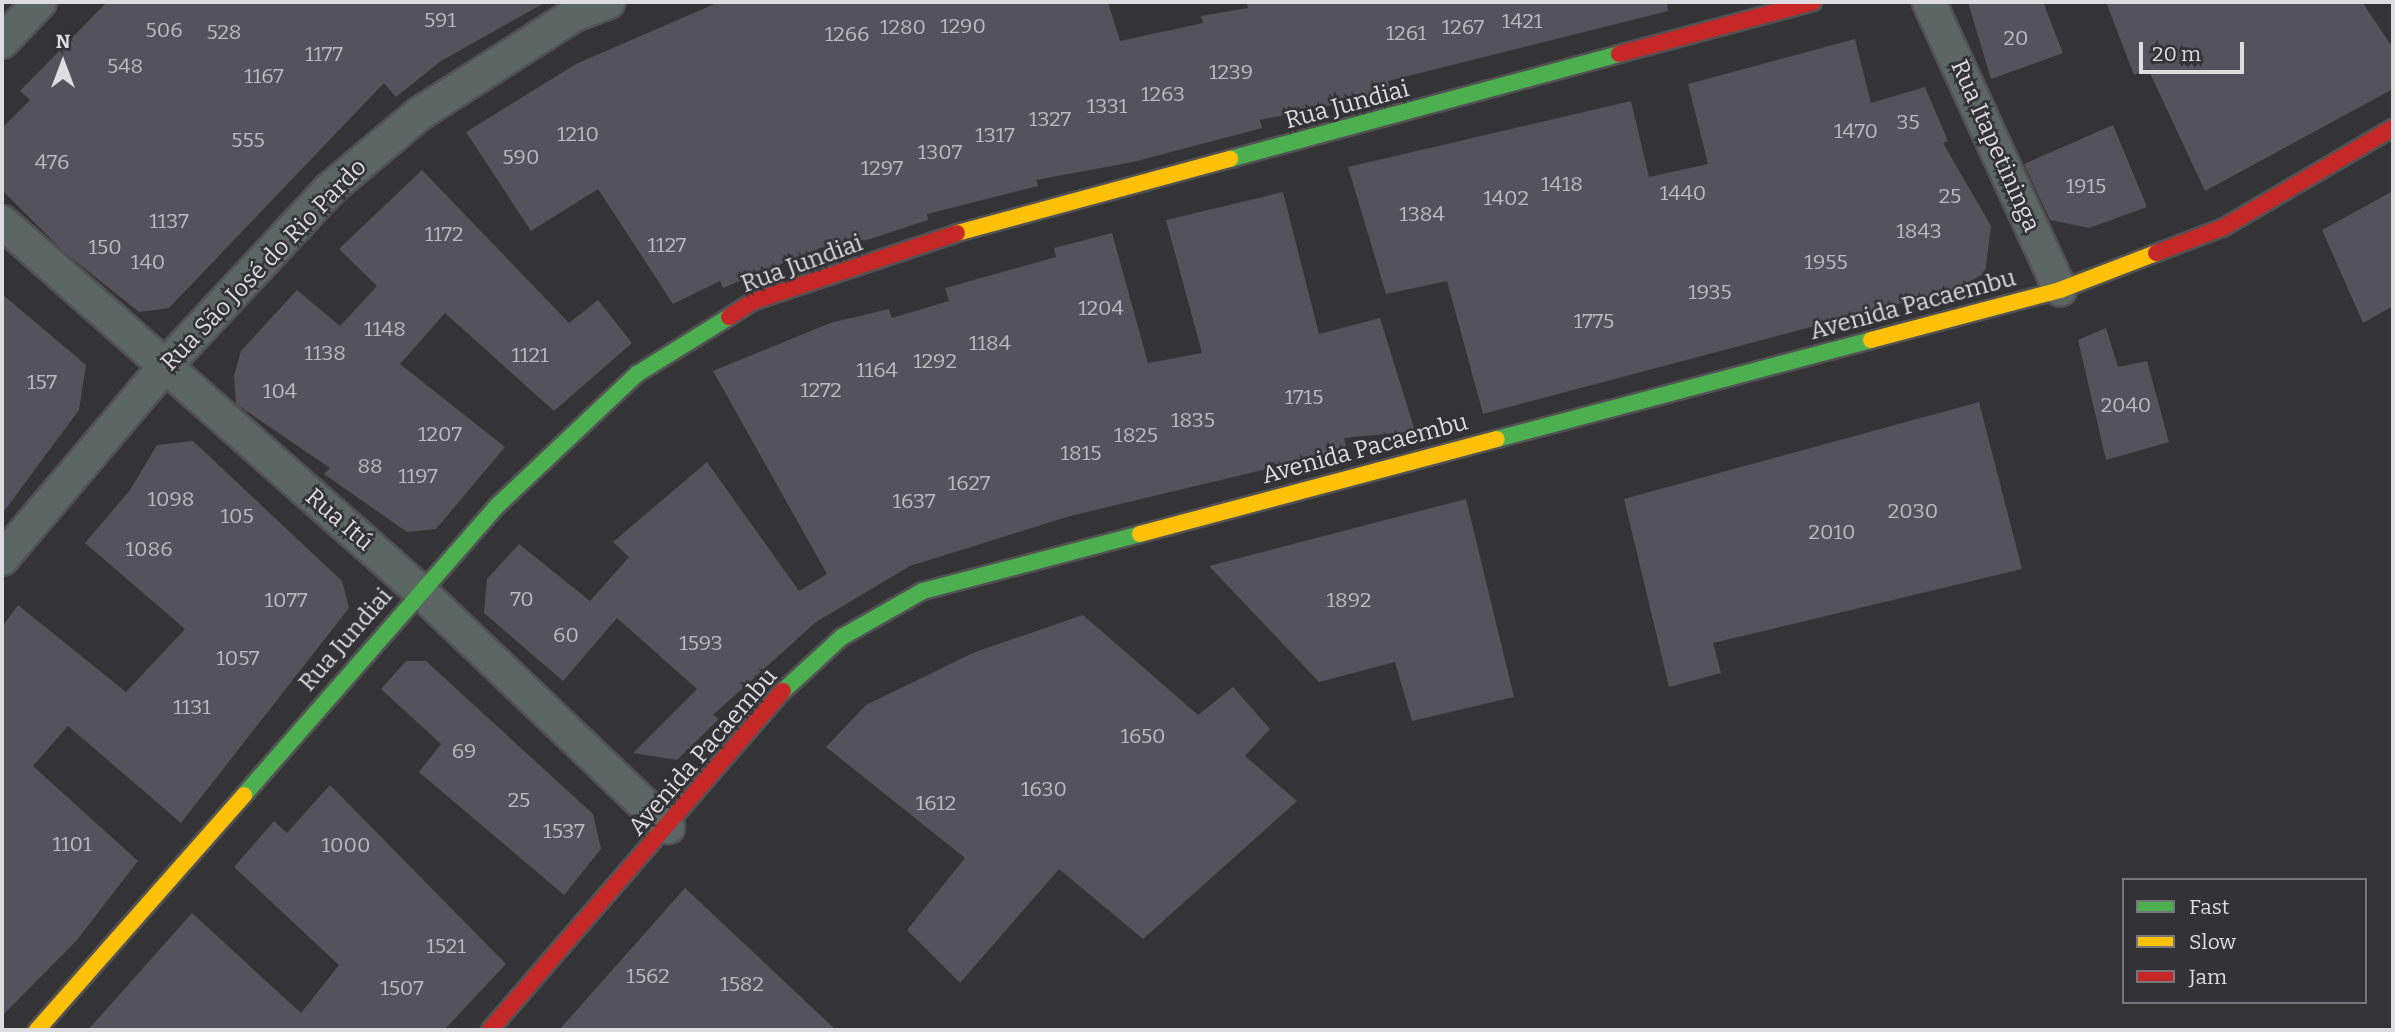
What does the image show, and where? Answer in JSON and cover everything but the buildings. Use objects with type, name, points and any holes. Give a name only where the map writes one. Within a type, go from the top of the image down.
[{"type":"main road","name":"Rua Jundiai","points":[[37,1030],[419,590],[637,374],[754,301],[970,229],[1813,2]]},
{"type":"main road","name":"Avenida Pacaembu","points":[[490,1030],[668,827],[773,701],[842,637],[923,591],[2060,290],[2224,227],[2393,128]]},
{"type":"street","points":[[2,42],[40,2]]},
{"type":"street","name":"Rua São José do Rio Pardo","points":[[2,559],[165,366],[330,189],[419,114],[572,16],[608,2]]},
{"type":"street","name":"Rua Itapetininga","points":[[1929,2],[2060,290]]},
{"type":"street","name":"Rua Itú","points":[[2,222],[419,590],[668,827]]},
{"type":"traffic: fast","points":[[1230,159],[1619,54]]},
{"type":"traffic: fast","points":[[244,795],[499,504],[637,374],[729,317]]},
{"type":"traffic: fast","points":[[1497,439],[1871,340]]},
{"type":"traffic: fast","points":[[783,691],[842,637],[923,591],[1140,534]]},
{"type":"traffic: slow","points":[[957,233],[1230,159]]},
{"type":"traffic: slow","points":[[1871,340],[2060,290],[2156,253]]},
{"type":"traffic: slow","points":[[1140,534],[1497,439]]},
{"type":"traffic: slow","points":[[37,1030],[244,795]]},
{"type":"traffic: jam","points":[[1619,54],[1813,2]]},
{"type":"traffic: jam","points":[[2156,253],[2224,227],[2393,128]]},
{"type":"traffic: jam","points":[[729,317],[754,301],[957,233]]},
{"type":"traffic: jam","points":[[490,1030],[783,691]]}]
